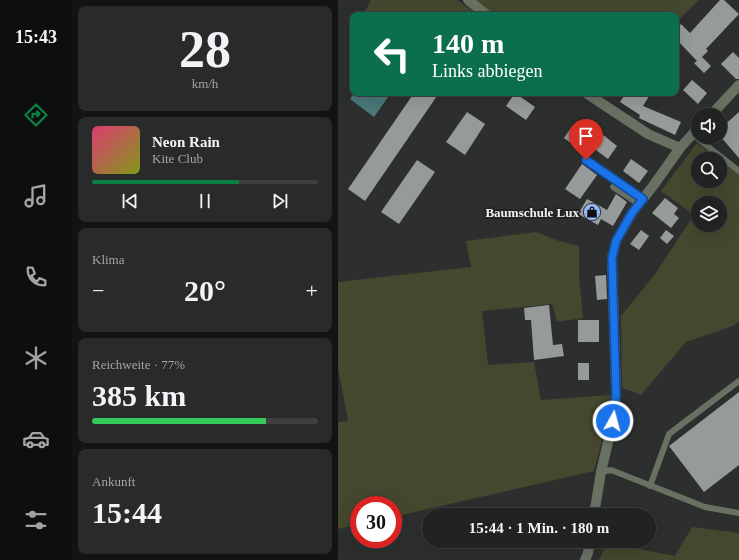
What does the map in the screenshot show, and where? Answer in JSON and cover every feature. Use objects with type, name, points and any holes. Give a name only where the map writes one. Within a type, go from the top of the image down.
[{"type":"street","points":[[468,0],[483,12]]},
{"type":"street","points":[[718,108],[739,85]]},
{"type":"street","points":[[591,96],[648,134],[680,148]]},
{"type":"street","points":[[595,508],[601,472],[613,421],[616,394],[612,258],[616,241],[632,213],[691,136]]},
{"type":"street","points":[[585,560],[589,548]]},
{"type":"lane","points":[[709,144],[739,171]]},
{"type":"lane","points":[[586,160],[641,201]]},
{"type":"lane","points":[[613,187],[641,201]]},
{"type":"lane","points":[[650,486],[669,434],[739,381]]},
{"type":"lane","points":[[601,472],[611,470],[705,507],[739,513]]},
{"type":"green space","points":[[371,0],[457,0],[474,12],[365,12]]},
{"type":"green space","points":[[475,0],[699,0],[679,20],[679,12],[491,12]]},
{"type":"green space","points":[[696,144],[698,144],[709,152],[691,152],[691,188],[727,188],[727,165],[739,174],[739,322],[733,326],[686,342],[641,395],[622,388],[621,316],[655,274],[691,220],[691,232],[727,232],[727,196],[691,196],[691,213],[661,191]]},
{"type":"green space","points":[[536,232],[559,241],[579,246],[579,275],[583,318],[557,322],[552,304],[482,311],[488,365],[534,362],[541,400],[610,395],[604,433],[594,471],[432,508],[422,508],[422,510],[402,515],[402,496],[350,496],[350,526],[338,529],[338,422],[348,421],[338,368],[338,282],[471,267],[466,241]]},
{"type":"green space","points":[[692,527],[739,533],[739,560],[599,560],[605,548],[633,548],[675,556]]},
{"type":"water","points":[[352,96],[389,96],[374,117],[350,99]]},
{"type":"building","points":[[720,0],[724,0],[739,14],[706,49],[708,51],[702,57],[711,66],[704,73],[694,63],[697,61],[679,42],[679,26],[681,24],[690,33]]},
{"type":"building","points":[[733,52],[739,58],[739,79],[736,79],[721,64]]},
{"type":"building","points":[[692,80],[707,93],[698,104],[683,90]]},
{"type":"building","points":[[412,96],[437,96],[365,201],[348,189]]},
{"type":"building","points":[[513,96],[519,96],[535,107],[526,120],[506,106]]},
{"type":"building","points":[[624,96],[649,96],[643,106],[681,122],[675,135],[639,118],[640,115],[620,102]]},
{"type":"building","points":[[467,112],[485,124],[465,155],[446,142]]},
{"type":"building","points":[[739,112],[739,158],[727,144],[727,123]]},
{"type":"building","points":[[573,125],[586,135],[577,147],[564,138]]},
{"type":"building","points":[[602,134],[617,146],[608,159],[592,147]]},
{"type":"building","points":[[631,159],[648,171],[639,183],[623,171]]},
{"type":"building","points":[[417,160],[435,172],[399,224],[381,212]]},
{"type":"building","points":[[582,164],[597,175],[580,199],[565,189]]},
{"type":"building","points":[[616,194],[627,202],[613,226],[601,219],[598,225],[578,214],[587,199],[607,210]]},
{"type":"building","points":[[665,198],[678,208],[674,214],[679,218],[671,228],[652,213]]},
{"type":"building","points":[[641,230],[649,236],[639,250],[630,244]]},
{"type":"building","points":[[666,230],[674,236],[667,244],[660,238]]},
{"type":"building","points":[[606,275],[607,299],[597,300],[595,276]]},
{"type":"building","points":[[549,305],[553,345],[562,344],[564,356],[534,360],[531,320],[525,320],[524,308]]},
{"type":"building","points":[[578,320],[599,320],[599,342],[578,342]]},
{"type":"building","points":[[578,363],[589,363],[589,380],[578,380]]},
{"type":"building","points":[[739,392],[739,465],[704,492],[669,446]]},
{"type":"place","name":"Baumschule Lux","points":[[592,212]]},
{"type":"route","points":[[586,160],[643,199],[632,213],[616,241],[612,258],[616,394],[613,421]]}]
